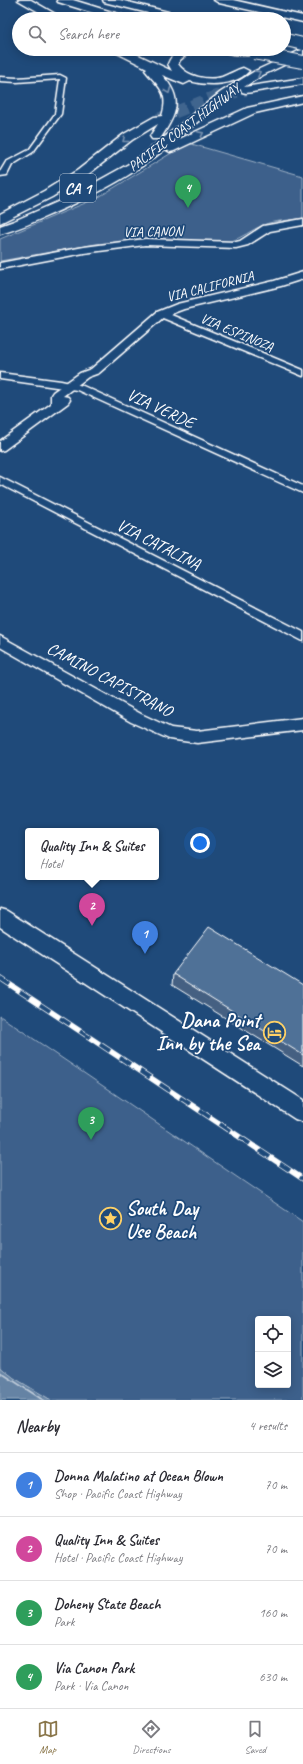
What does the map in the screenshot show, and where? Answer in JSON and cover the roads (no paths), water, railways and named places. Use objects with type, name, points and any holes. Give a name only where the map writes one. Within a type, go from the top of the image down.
[{"type":"highway","points":[[23,0],[46,12]]},
{"type":"highway","points":[[62,0],[101,12]]},
{"type":"highway","points":[[108,0],[156,12]]},
{"type":"highway","points":[[219,0],[276,12]]},
{"type":"highway","points":[[291,15],[303,18]]},
{"type":"highway","points":[[291,41],[303,44]]},
{"type":"highway","name":"PACIFIC COAST HIGHWAY","points":[[291,47],[303,44]]},
{"type":"highway","name":"PACIFIC COAST HIGHWAY","points":[[0,219],[60,196],[86,183],[169,131],[220,92],[269,67],[303,52]]},
{"type":"highway","points":[[131,56],[184,81],[220,92]]},
{"type":"highway","points":[[179,56],[175,59],[173,64],[178,72],[201,80],[220,81],[257,56]]},
{"type":"highway","name":"PACIFIC COAST HIGHWAY","points":[[0,230],[19,224],[73,200],[140,163],[258,56]]},
{"type":"highway","points":[[271,56],[303,62]]},
{"type":"highway","points":[[289,56],[303,57]]},
{"type":"highway","points":[[143,62],[161,79],[167,87],[172,102],[169,116],[149,144]]},
{"type":"highway","points":[[246,90],[303,81]]},
{"type":"highway","points":[[140,163],[251,110],[281,102],[303,99]]},
{"type":"highway","points":[[0,219],[48,194],[82,173],[128,137],[158,119]]},
{"type":"main road","name":"VIA CANON","points":[[0,266],[84,250],[138,243],[236,245],[244,243],[267,228],[303,222]]},
{"type":"main road","name":"VIA CALIFORNIA","points":[[0,447],[57,405],[75,387],[91,378],[95,371],[161,314],[181,306],[277,284],[302,276]]},
{"type":"main road","name":"CAMINO CAPISTRANO","points":[[0,641],[136,718],[169,733],[197,736],[303,724]]},
{"type":"main road","points":[[0,917],[303,1112]]},
{"type":"street","points":[[0,79],[17,80],[63,78],[59,112],[41,140],[31,151],[9,164],[4,173],[0,174]]},
{"type":"street","name":"VIA ESPINOZA","points":[[161,314],[303,373]]},
{"type":"street","name":"VIA VERDE","points":[[0,376],[75,387],[303,490]]},
{"type":"street","name":"VIA CATALINA","points":[[0,480],[303,637]]},
{"type":"water","points":[[0,1367],[14,1378],[51,1400],[0,1400]]},
{"type":"tunnel","points":[[158,119],[216,96],[246,90]]},
{"type":"railway","points":[[0,978],[303,1179]]},
{"type":"place","name":"Via Canon Park","points":[[188,208]]},
{"type":"place","name":"Quality Inn & Suites","points":[[92,926]]},
{"type":"place","name":"Donna Malatino at Ocean Blown","points":[[145,954]]},
{"type":"place","name":"Dana Point Inn by the Sea","points":[[275,1032]]},
{"type":"place","name":"Doheny State Beach","points":[[91,1140]]},
{"type":"place","name":"South Day Use Beach","points":[[110,1219]]}]
